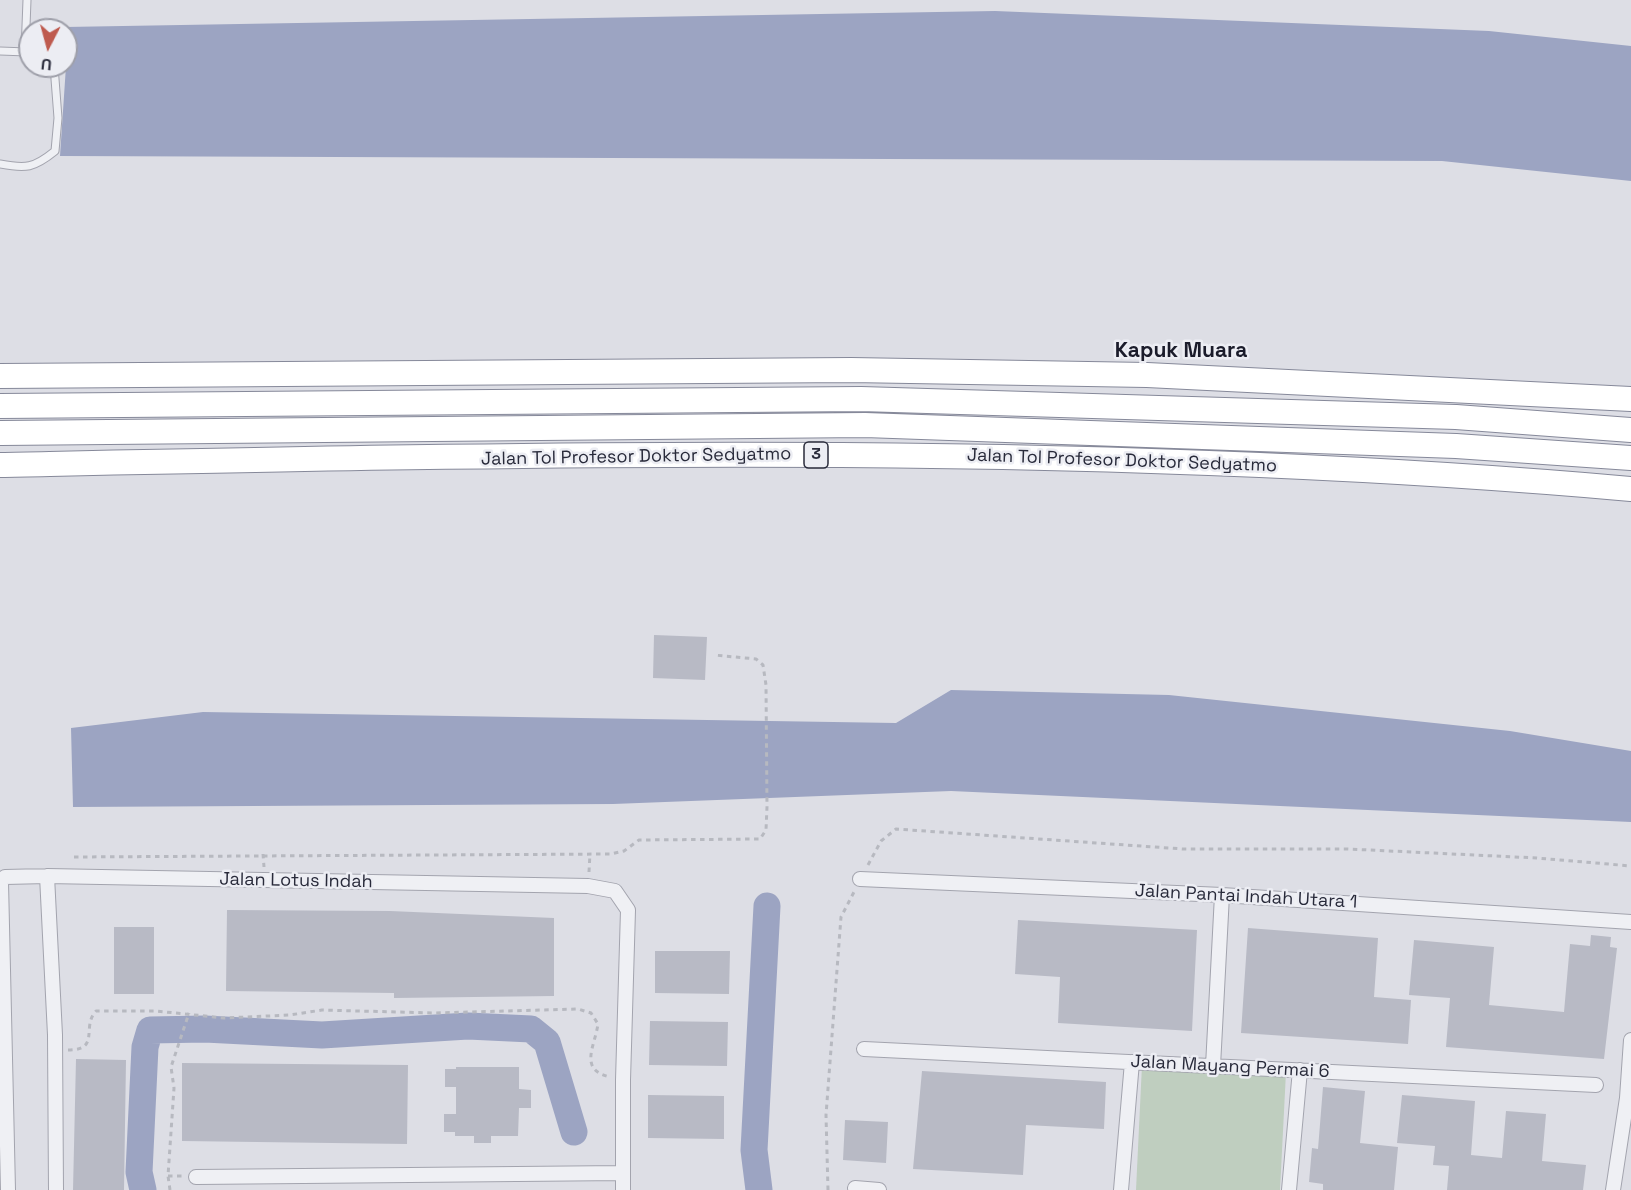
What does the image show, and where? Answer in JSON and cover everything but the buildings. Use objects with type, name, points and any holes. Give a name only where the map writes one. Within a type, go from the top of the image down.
[{"type":"highway","points":[[0,376],[851,370],[1147,375],[1631,399]]},
{"type":"highway","points":[[0,406],[861,399],[1456,417],[1631,430]]},
{"type":"highway","name":"Jalan Tol Profesor Doktor Sedyatmo","points":[[0,433],[865,425],[1456,446],[1631,458]]},
{"type":"highway","name":"Jalan Tol Profesor Doktor Sedyatmo","points":[[0,465],[883,455],[1137,460],[1444,473],[1631,489]]},
{"type":"street","name":"Jalan Lotus Indah","points":[[8,1190],[3,879],[47,876],[588,886],[615,891],[628,910],[623,1080],[623,1190]]},
{"type":"street","points":[[47,876],[55,1051],[56,1190]]},
{"type":"street","name":"Jalan Pantai Indah Utara 1","points":[[860,879],[1222,895],[1631,922]]},
{"type":"street","points":[[1214,1066],[1222,895]]},
{"type":"street","points":[[1613,1190],[1627,1098],[1631,1040]]},
{"type":"street","name":"Jalan Mayang Permai 6","points":[[864,1049],[1596,1085]]},
{"type":"street","points":[[1121,1190],[1132,1062]]},
{"type":"street","points":[[1289,1190],[1300,1070]]},
{"type":"street","points":[[196,1177],[623,1173]]},
{"type":"street","points":[[855,1188],[879,1190]]},
{"type":"lane","points":[[27,2],[27,18]]},
{"type":"lane","points":[[0,51],[18,52]]},
{"type":"lane","points":[[0,164],[18,168],[38,165],[55,151],[58,118],[55,78]]},
{"type":"path","points":[[74,857],[611,854],[624,851],[639,840],[760,838],[766,830],[767,807],[766,685],[763,665],[756,659],[714,655]]},
{"type":"path","points":[[828,1190],[826,1115],[841,917],[881,842],[897,829],[1183,849],[1348,849],[1631,866]]},
{"type":"path","points":[[588,886],[590,854]]},
{"type":"path","points":[[55,1051],[84,1047],[89,1041],[91,1017],[96,1011],[189,1013],[224,1018],[290,1015],[322,1010],[434,1013],[578,1008],[591,1013],[598,1024],[590,1054],[592,1068],[598,1074],[623,1080]]},
{"type":"path","points":[[170,1190],[168,1176],[174,1088],[171,1067],[182,1040],[189,1013]]},
{"type":"green space","points":[[1142,1065],[1286,1072],[1280,1190],[1136,1190]]},
{"type":"water","points":[[995,11],[1489,31],[1631,46],[1631,181],[1442,161],[60,156],[65,78],[78,78],[78,27]]},
{"type":"water","points":[[951,690],[1169,695],[1510,731],[1631,751],[1631,822],[951,791],[613,804],[73,807],[71,728],[203,712],[896,723]]},
{"type":"waterway","points":[[759,1190],[754,1150],[767,906]]},
{"type":"waterway","points":[[143,1190],[139,1172],[145,1047],[150,1030],[205,1029],[322,1035],[468,1026],[531,1029],[547,1042],[574,1132]]},
{"type":"district","name":"Kapuk Muara","points":[[1181,351]]}]
